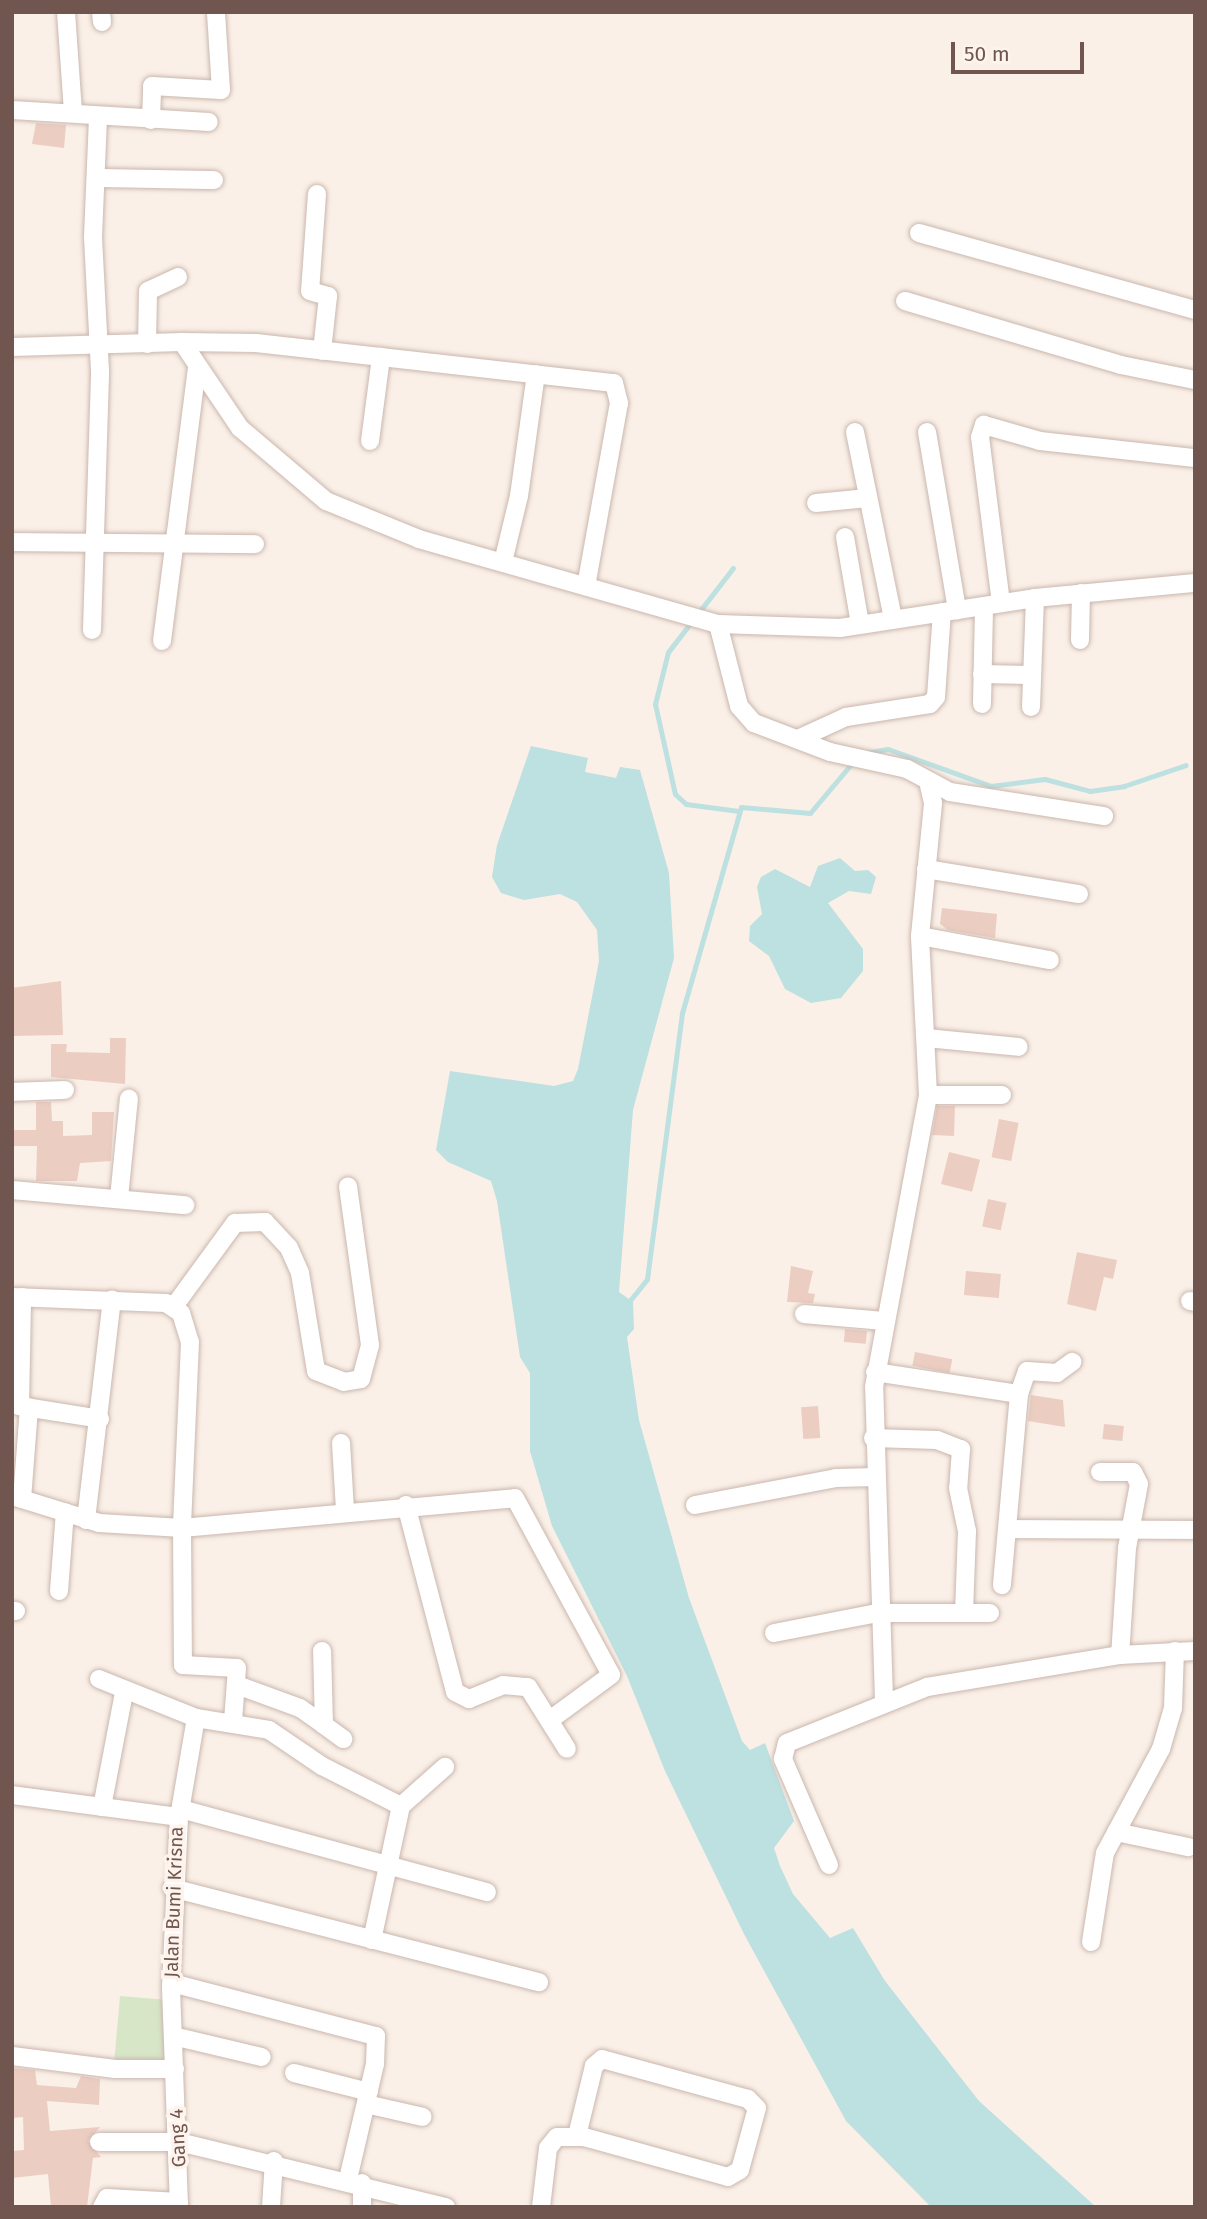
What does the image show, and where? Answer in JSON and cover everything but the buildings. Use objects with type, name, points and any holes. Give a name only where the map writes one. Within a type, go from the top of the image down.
[{"type":"street","points":[[66,12],[72,110]]},
{"type":"street","points":[[151,120],[152,86],[221,90],[216,12]]},
{"type":"street","points":[[12,110],[72,110],[99,118],[209,122]]},
{"type":"street","points":[[92,630],[99,348],[96,178],[99,118]]},
{"type":"street","points":[[96,178],[214,180]]},
{"type":"street","points":[[317,194],[310,290],[328,296],[322,351]]},
{"type":"street","points":[[919,233],[1195,310]]},
{"type":"street","points":[[148,344],[148,292],[178,277]]},
{"type":"street","points":[[905,301],[1121,365],[1195,380]]},
{"type":"street","points":[[12,346],[99,348],[183,342],[322,351],[609,382],[619,389],[586,586]]},
{"type":"street","points":[[183,342],[197,369],[240,428],[294,479],[326,501],[419,539],[694,614],[718,624],[812,631],[1035,598],[1195,583]]},
{"type":"street","points":[[370,441],[381,357]]},
{"type":"street","points":[[162,641],[197,369]]},
{"type":"street","points":[[503,562],[519,496],[536,374]]},
{"type":"street","points":[[982,704],[982,674],[993,605],[982,450],[984,425],[1040,441],[1195,458]]},
{"type":"street","points":[[855,432],[893,619]]},
{"type":"street","points":[[798,739],[846,717],[930,704],[936,696],[949,611],[927,432]]},
{"type":"street","points":[[816,503],[868,499]]},
{"type":"street","points":[[845,537],[860,624]]},
{"type":"street","points":[[12,542],[96,539],[255,544]]},
{"type":"street","points":[[1080,640],[1081,593]]},
{"type":"street","points":[[1031,707],[1030,675],[1035,598]]},
{"type":"street","points":[[718,624],[744,716],[798,739],[857,759],[907,769],[950,792],[1104,816]]},
{"type":"street","points":[[982,674],[1030,675]]},
{"type":"street","points":[[884,1700],[878,1613],[873,1438],[875,1372],[928,1095],[920,936],[933,803],[928,782]]},
{"type":"street","points":[[926,869],[1079,894]]},
{"type":"street","points":[[920,936],[1050,960]]},
{"type":"street","points":[[926,1038],[1019,1047]]},
{"type":"street","points":[[12,1091],[65,1090]]},
{"type":"street","points":[[928,1095],[1002,1095]]},
{"type":"street","points":[[119,1199],[129,1098]]},
{"type":"street","points":[[175,1306],[235,1223],[265,1222],[289,1248],[300,1273],[316,1371],[336,1381],[361,1379],[370,1345],[348,1187]]},
{"type":"street","points":[[12,1189],[185,1205]]},
{"type":"street","points":[[175,1306],[112,1300],[17,1297],[20,1406],[17,1497],[86,1520],[182,1528],[406,1505],[521,1501],[611,1675],[550,1720]]},
{"type":"street","points":[[86,1520],[112,1300]]},
{"type":"street","points":[[175,1306],[190,1342],[182,1528],[183,1665],[237,1668],[233,1721]]},
{"type":"street","points":[[804,1314],[884,1321]]},
{"type":"street","points":[[1002,1585],[1019,1394],[1027,1371],[1057,1373],[1072,1362]]},
{"type":"street","points":[[875,1372],[1019,1394]]},
{"type":"street","points":[[20,1406],[100,1419]]},
{"type":"street","points":[[873,1438],[937,1440],[961,1449],[958,1488],[967,1531],[964,1611]]},
{"type":"street","points":[[341,1443],[345,1511]]},
{"type":"street","points":[[1100,1472],[1138,1475],[1120,1655]]},
{"type":"street","points":[[695,1505],[836,1478],[876,1477]]},
{"type":"street","points":[[406,1505],[455,1692],[469,1699],[517,1684],[528,1687],[567,1749]]},
{"type":"street","points":[[59,1591],[65,1512]]},
{"type":"street","points":[[1008,1529],[1195,1530]]},
{"type":"street","points":[[774,1633],[878,1613],[990,1613]]},
{"type":"street","points":[[322,1651],[324,1725]]},
{"type":"street","points":[[1091,1942],[1099,1877],[1116,1832],[1161,1749],[1173,1708],[1175,1651]]},
{"type":"street","points":[[829,1865],[783,1748],[884,1700],[985,1674],[1120,1655],[1195,1651]]},
{"type":"street","points":[[99,1679],[124,1693],[196,1718],[233,1721],[269,1730],[322,1766],[401,1806]]},
{"type":"street","points":[[237,1685],[300,1708],[343,1739]]},
{"type":"street","points":[[102,1807],[124,1693]]},
{"type":"street","points":[[196,1718],[180,1813],[487,1892]]},
{"type":"street","points":[[372,1940],[401,1806],[445,1767]]},
{"type":"street","name":"Jalan Bumi Krisna","points":[[12,1795],[102,1807],[180,1813],[172,1888],[175,2069]]},
{"type":"street","points":[[1116,1832],[1188,1847]]},
{"type":"street","points":[[172,1888],[539,1983]]},
{"type":"street","points":[[172,1983],[376,2036],[355,2181],[362,2207]]},
{"type":"street","points":[[173,2036],[262,2057]]},
{"type":"street","points":[[12,2056],[115,2069],[175,2069]]},
{"type":"street","points":[[541,2207],[548,2148],[557,2137],[577,2136],[728,2177],[740,2170],[757,2108],[748,2099],[602,2059],[594,2066],[577,2136]]},
{"type":"street","name":"Gang 4","points":[[175,2069],[179,2204]]},
{"type":"street","points":[[294,2073],[423,2117]]},
{"type":"street","points":[[99,2142],[178,2142],[274,2161],[441,2206]]},
{"type":"street","points":[[271,2207],[274,2161]]},
{"type":"street","points":[[102,2207],[107,2198],[179,2204]]},
{"type":"green space","points":[[120,1996],[168,2000],[169,2061],[114,2064]]},
{"type":"water","points":[[531,746],[588,758],[585,772],[616,778],[620,767],[640,770],[669,873],[674,958],[633,1110],[619,1292],[633,1302],[634,1329],[627,1337],[639,1420],[689,1598],[742,1741],[750,1750],[765,1743],[794,1821],[774,1848],[780,1866],[793,1894],[830,1938],[853,1928],[885,1981],[979,2101],[1096,2207],[931,2207],[846,2121],[744,1934],[665,1771],[627,1676],[552,1526],[530,1451],[530,1373],[520,1357],[497,1201],[491,1181],[448,1162],[436,1150],[450,1071],[554,1086],[573,1081],[578,1069],[599,961],[597,930],[577,902],[560,894],[524,900],[501,893],[492,877],[497,845]]},
{"type":"water","points":[[840,858],[855,871],[868,870],[876,877],[871,894],[849,891],[828,903],[863,949],[863,971],[841,998],[811,1003],[785,989],[769,956],[749,941],[750,926],[762,914],[757,887],[761,877],[775,869],[810,887],[818,866]]},
{"type":"waterway","points":[[733,568],[668,652],[655,704],[675,794],[686,804],[739,811]]},
{"type":"waterway","points":[[859,754],[888,749],[991,786],[1045,779],[1090,791],[1124,786],[1186,765]]},
{"type":"waterway","points":[[627,1304],[647,1279],[682,1013],[741,807],[810,813],[853,762]]}]
